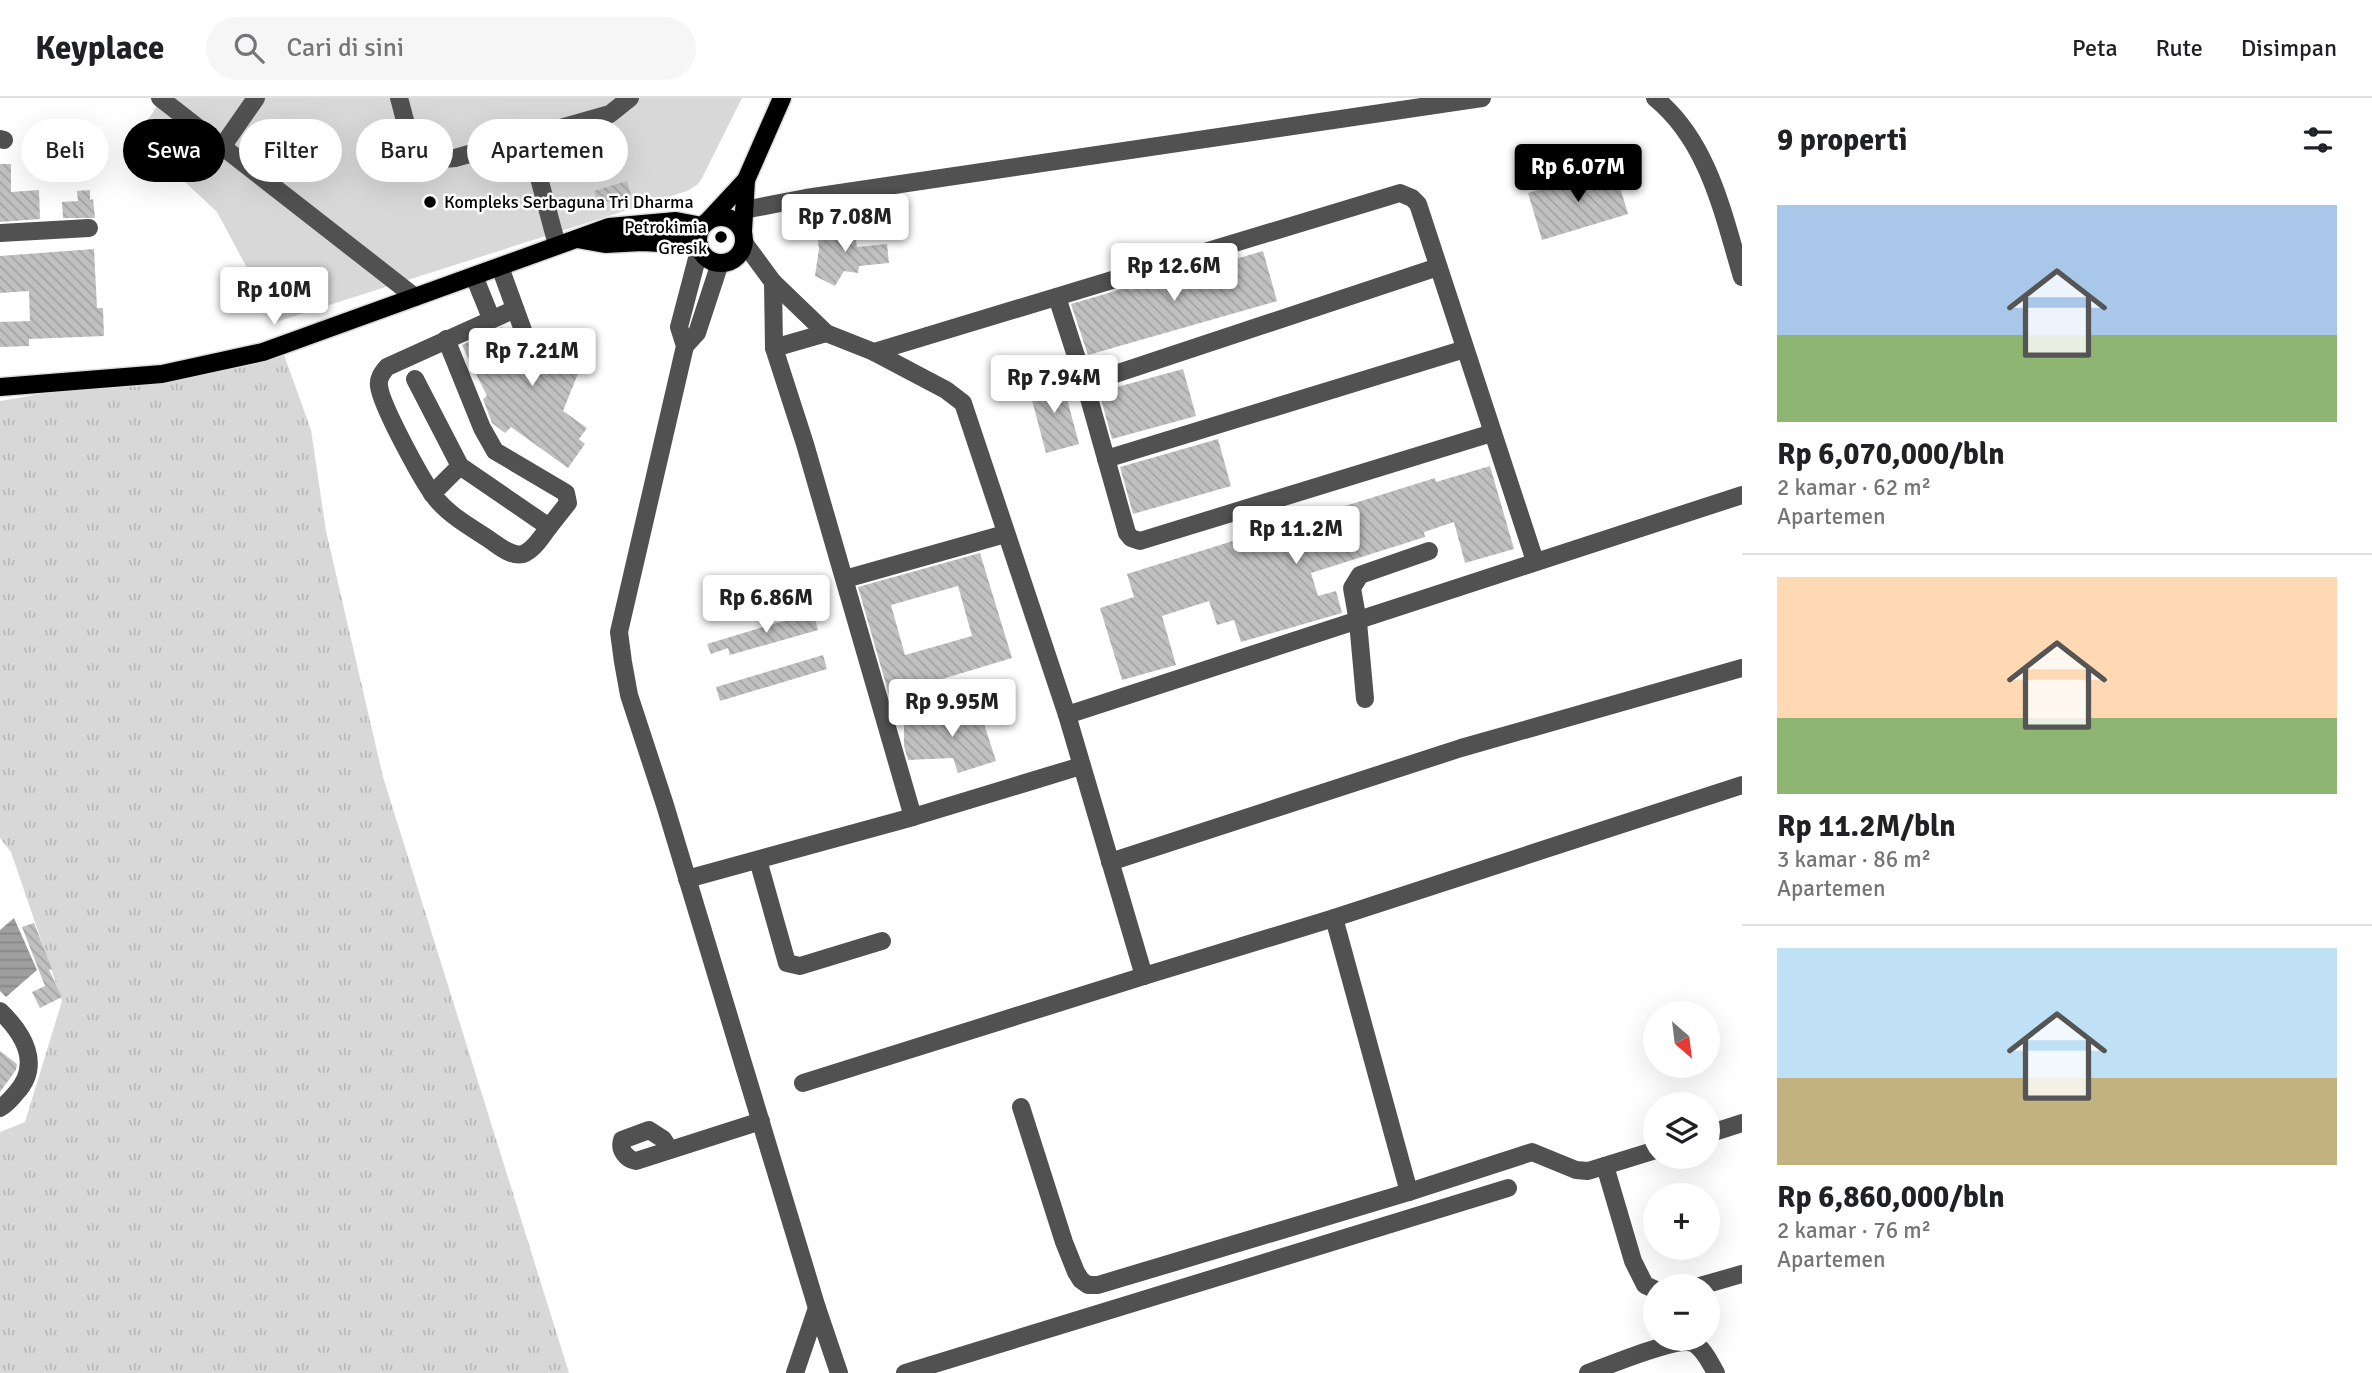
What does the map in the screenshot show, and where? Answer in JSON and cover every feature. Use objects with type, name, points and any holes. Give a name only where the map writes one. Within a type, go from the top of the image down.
[{"type":"main road","points":[[699,246],[704,224],[746,180],[782,98]]},
{"type":"main road","points":[[565,242],[642,242],[699,246],[708,258],[726,263],[738,256],[744,237],[746,180]]},
{"type":"main road","points":[[0,387],[162,374],[263,352],[609,227],[676,221],[704,224],[727,217],[734,220],[744,237]]},
{"type":"street","points":[[160,98],[187,119]]},
{"type":"street","points":[[225,143],[256,98]]},
{"type":"street","points":[[399,98],[413,144],[432,157],[444,159],[467,154]]},
{"type":"street","points":[[592,119],[610,114],[630,98]]},
{"type":"street","points":[[744,211],[820,196],[1482,98]]},
{"type":"street","points":[[1655,98],[1670,110],[1697,148],[1716,189],[1742,277]]},
{"type":"street","points":[[225,149],[415,297]]},
{"type":"street","points":[[544,182],[565,242]]},
{"type":"street","points":[[874,352],[1400,193],[1418,204],[1535,561]]},
{"type":"street","points":[[0,233],[89,228]]},
{"type":"street","points":[[744,237],[773,282],[825,333],[874,352],[946,390],[963,403],[1067,715],[1144,976]]},
{"type":"street","points":[[699,246],[680,327],[685,346],[619,632],[629,695],[839,1373]]},
{"type":"street","points":[[685,346],[697,333],[720,263]]},
{"type":"street","points":[[500,267],[524,333]]},
{"type":"street","points":[[1085,384],[1438,267]]},
{"type":"street","points":[[474,276],[491,318]]},
{"type":"street","points":[[773,282],[774,348],[805,444],[913,817]]},
{"type":"street","points":[[1057,297],[1085,384],[1127,533],[1131,538],[1140,541],[1492,433]]},
{"type":"street","points":[[446,340],[482,428],[495,451],[566,493],[568,503],[525,553],[512,554],[460,520],[432,494],[401,436],[379,386],[380,375],[387,367],[491,318],[514,309]]},
{"type":"street","points":[[774,348],[825,333]]},
{"type":"street","points":[[1106,459],[1465,349]]},
{"type":"street","points":[[415,379],[460,466],[549,527]]},
{"type":"street","points":[[432,494],[460,466]]},
{"type":"street","points":[[1067,715],[1742,495]]},
{"type":"street","points":[[845,579],[1005,534]]},
{"type":"street","points":[[1365,699],[1352,588],[1360,575],[1429,551]]},
{"type":"street","points":[[1110,862],[1461,748],[1742,668]]},
{"type":"street","points":[[687,879],[913,817],[1081,766]]},
{"type":"street","points":[[803,1083],[1334,918],[1742,785]]},
{"type":"street","points":[[758,860],[784,958],[791,966],[800,966],[881,941]]},
{"type":"street","points":[[1334,918],[1409,1192]]},
{"type":"street","points":[[0,1011],[11,1022],[30,1059],[29,1073],[24,1084],[2,1105]]},
{"type":"street","points":[[1021,1107],[1064,1242],[1076,1272],[1088,1285],[1098,1285],[1409,1192],[1532,1152],[1576,1170],[1588,1171],[1643,1154]]},
{"type":"street","points":[[670,1150],[761,1121]]},
{"type":"street","points":[[1720,1130],[1742,1123]]},
{"type":"street","points":[[1605,1166],[1633,1261],[1643,1281]]},
{"type":"street","points":[[905,1373],[1508,1188]]},
{"type":"street","points":[[1720,1280],[1742,1274]]},
{"type":"street","points":[[795,1373],[817,1308]]},
{"type":"street","points":[[1588,1373],[1672,1344],[1688,1342],[1701,1349],[1716,1373]]},
{"type":"green space","name":"Kompleks Serbaguna Tri Dharma","points":[[162,98],[742,98],[702,178],[687,191],[276,322],[217,212],[185,182],[225,182],[225,119],[149,119]]},
{"type":"green space","points":[[283,352],[311,430],[326,531],[383,777],[569,1373],[0,1373],[0,1132],[25,1122],[62,1001],[11,852],[0,838],[0,401]]},
{"type":"shaded area","points":[[14,918],[37,970],[6,997],[0,991],[0,930]]},
{"type":"building","points":[[0,164],[11,164],[11,192],[39,190],[40,219],[0,222]]},
{"type":"building","points":[[1614,167],[1628,214],[1542,240],[1528,193]]},
{"type":"building","points":[[627,182],[631,195],[598,204],[594,191]]},
{"type":"building","points":[[90,190],[95,218],[63,218],[62,202],[78,201],[77,191]]},
{"type":"building","points":[[853,225],[857,247],[887,244],[889,263],[859,266],[858,273],[844,271],[835,286],[815,276],[819,249],[817,231]]},
{"type":"building","points":[[94,249],[97,308],[103,308],[104,336],[29,339],[29,346],[0,347],[0,322],[30,321],[29,291],[0,293],[0,256]]},
{"type":"building","points":[[1263,251],[1277,301],[1088,355],[1071,304],[1129,287],[1130,290]]},
{"type":"building","points":[[502,327],[511,345],[527,344],[533,340],[573,331],[587,351],[563,411],[587,428],[579,439],[585,444],[568,468],[511,427],[505,433],[492,423],[483,399],[487,396],[462,345]]},
{"type":"building","points":[[1183,369],[1196,416],[1112,439],[1099,392]]},
{"type":"building","points":[[1061,376],[1079,444],[1046,453],[1028,385]]},
{"type":"building","points":[[1218,439],[1231,486],[1133,514],[1120,467]]},
{"type":"building","points":[[1490,466],[1514,549],[1465,563],[1454,522],[1424,532],[1425,537],[1311,573],[1318,596],[1336,591],[1342,613],[1241,642],[1234,620],[1217,625],[1209,601],[1162,616],[1176,665],[1122,680],[1100,608],[1134,597],[1127,574],[1435,478],[1436,482]]},
{"type":"building","points":[[980,553],[1012,658],[889,695],[858,587]],"holes":[[[958,586],[972,636],[905,655],[891,605]]]},
{"type":"building","points":[[813,612],[818,630],[730,655],[728,648],[711,654],[707,644]]},
{"type":"building","points":[[823,655],[827,669],[720,701],[716,687]]},
{"type":"building","points":[[957,697],[961,710],[978,705],[996,761],[958,773],[953,758],[908,760],[904,746],[904,725],[943,724],[941,717],[947,715],[943,702]]},
{"type":"building","points":[[34,923],[52,969],[49,970],[62,997],[40,1008],[32,992],[45,986],[22,927]]},
{"type":"building","points":[[0,1051],[17,1064],[16,1070],[0,1092]]},
{"type":"place","name":"Kompleks Serbaguna Tri Dharma","points":[[430,202]]},
{"type":"place","name":"Petrokimia Gresik","points":[[721,237]]}]
